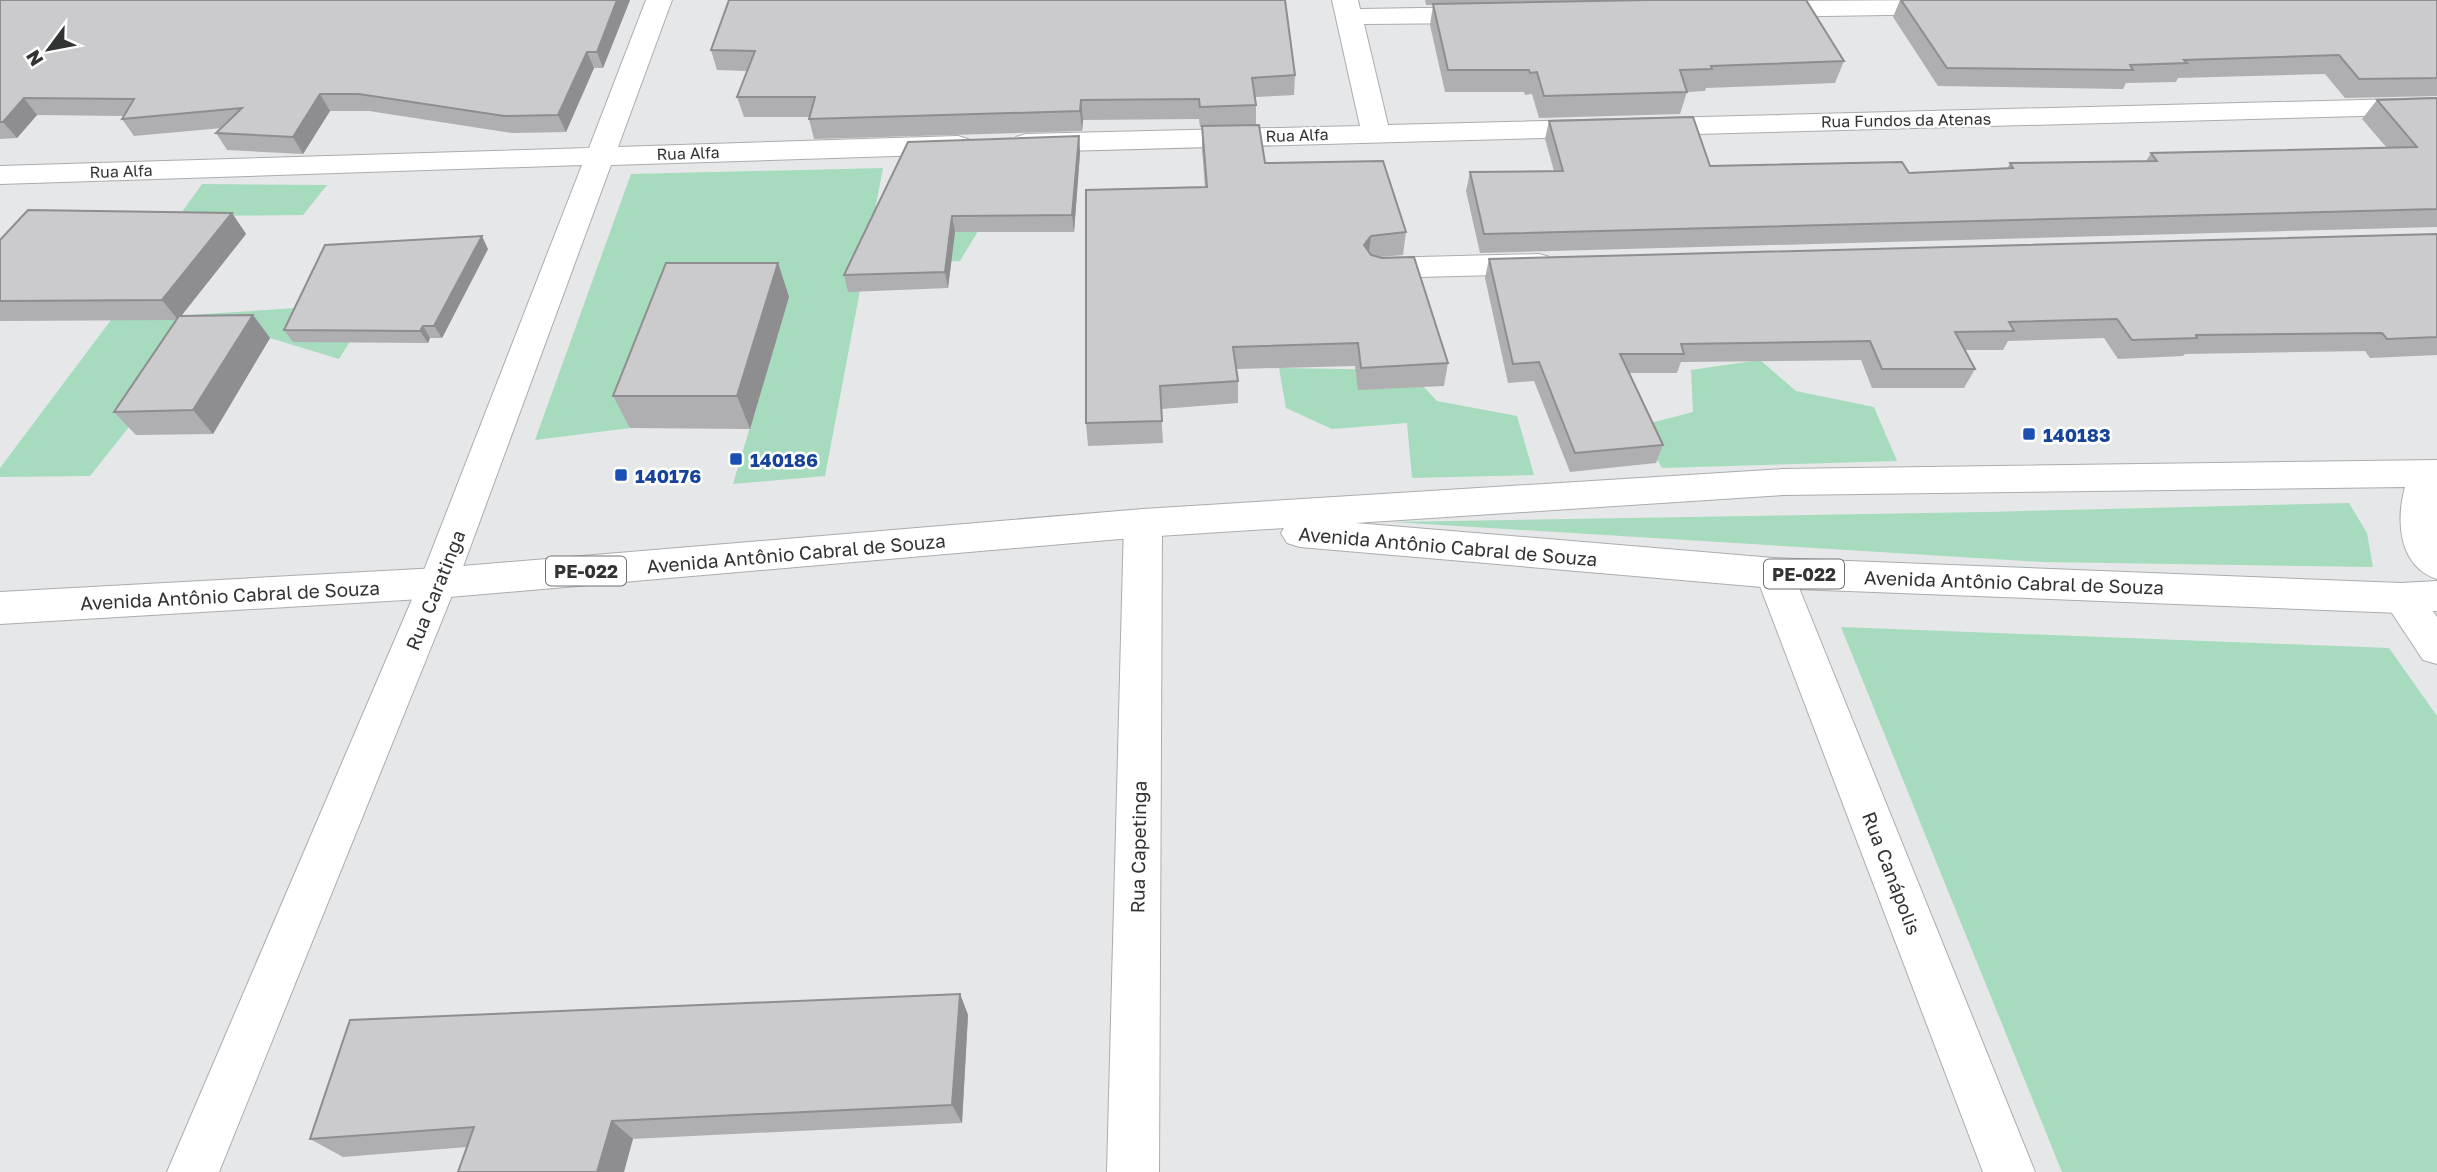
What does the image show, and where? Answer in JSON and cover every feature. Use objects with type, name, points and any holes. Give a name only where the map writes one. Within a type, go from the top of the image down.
[{"type":"street","name":"Rua Caratinga","points":[[193,1172],[438,583],[659,0]]},
{"type":"street","points":[[1739,10],[1975,5]]},
{"type":"street","points":[[1376,133],[1348,8],[1503,14]]},
{"type":"street","name":"Rua Fundos da Atenas","points":[[1376,133],[2437,106]]},
{"type":"street","name":"Rua Alfa","points":[[0,175],[1376,133]]},
{"type":"street","points":[[1380,268],[1561,263]]},
{"type":"street","points":[[2432,474],[2416,515],[2419,540],[2426,553],[2437,564]]},
{"type":"street","name":"Avenida Antônio Cabral de Souza","points":[[0,608],[438,583],[1158,522],[1783,482],[2432,474]]},
{"type":"street","name":"Avenida Antônio Cabral de Souza","points":[[1158,522],[1774,573],[2419,597]]},
{"type":"street","name":"Rua Capetinga","points":[[1133,1172],[1158,522]]},
{"type":"street","name":"Rua Canápolis","points":[[1774,573],[2009,1172]]},
{"type":"street","points":[[2419,597],[2437,648]]},
{"type":"green space","points":[[883,168],[872,226],[983,223],[960,261],[865,264],[825,476],[733,484],[789,297],[679,297],[630,428],[535,440],[631,174]]},
{"type":"green space","points":[[202,184],[327,185],[303,215],[179,216]]},
{"type":"green space","points":[[374,303],[339,359],[270,338],[198,340],[90,476],[0,477],[0,468],[111,320]]},
{"type":"green space","points":[[1760,360],[1796,391],[1874,407],[1897,461],[1662,468],[1639,426],[1693,412],[1691,370]]},
{"type":"green space","points":[[1279,368],[1408,370],[1437,401],[1517,416],[1534,475],[1412,478],[1407,423],[1332,429],[1286,408]]},
{"type":"green space","points":[[2349,503],[2367,533],[2373,567],[2043,562],[1393,522],[1985,512]]},
{"type":"green space","points":[[1841,627],[2389,648],[2437,716],[2437,1172],[2062,1172]]},
{"type":"building","points":[[0,0],[617,0],[597,52],[587,52],[558,115],[504,116],[359,94],[320,94],[293,137],[216,133],[242,108],[122,119],[134,99],[24,98],[3,122],[0,122]]},
{"type":"building","points":[[729,0],[1285,0],[1295,75],[1252,78],[1256,105],[1200,107],[1199,99],[1081,100],[1080,111],[809,119],[815,97],[737,97],[755,51],[711,50]]},
{"type":"building","points":[[1806,0],[1844,61],[1711,66],[1712,69],[1680,70],[1687,92],[1544,96],[1537,72],[1448,70],[1433,4]]},
{"type":"building","points":[[1901,0],[2437,0],[2437,78],[2359,79],[2339,55],[2184,60],[2187,63],[2130,65],[2133,70],[1947,68]]},
{"type":"building","points":[[2437,98],[2437,209],[1484,234],[1470,172],[1563,171],[1549,121],[1693,117],[1710,166],[1902,162],[1909,173],[2013,168],[2010,163],[2157,161],[2151,153],[2417,147],[2377,100]]},
{"type":"building","points":[[1259,125],[1265,163],[1383,161],[1406,232],[1371,236],[1364,245],[1371,255],[1382,258],[1414,257],[1448,363],[1361,368],[1358,343],[1233,347],[1238,381],[1160,386],[1162,421],[1086,423],[1086,190],[1207,187],[1202,126]]},
{"type":"building","points":[[1079,136],[1072,215],[952,216],[945,272],[844,275],[908,142]]},
{"type":"building","points":[[28,210],[232,213],[162,300],[0,301],[0,240]]},
{"type":"building","points":[[2437,234],[2437,337],[2387,339],[2382,333],[2196,335],[2197,338],[2132,340],[2117,319],[2009,322],[2014,331],[1955,332],[1975,369],[1882,369],[1870,341],[1681,344],[1684,354],[1620,354],[1663,445],[1575,453],[1539,362],[1513,364],[1489,259]]},
{"type":"building","points":[[482,236],[434,326],[423,326],[420,331],[284,330],[325,245]]},
{"type":"building","points":[[666,263],[778,263],[737,396],[613,396]]},
{"type":"building","points":[[253,315],[193,410],[114,412],[179,316]]},
{"type":"building","points":[[960,994],[952,1105],[612,1121],[597,1172],[458,1172],[474,1127],[310,1139],[350,1020]]},
{"type":"place","name":"140183","points":[[2029,434]]},
{"type":"place","name":"140186","points":[[736,459]]},
{"type":"place","name":"140176","points":[[621,475]]}]
